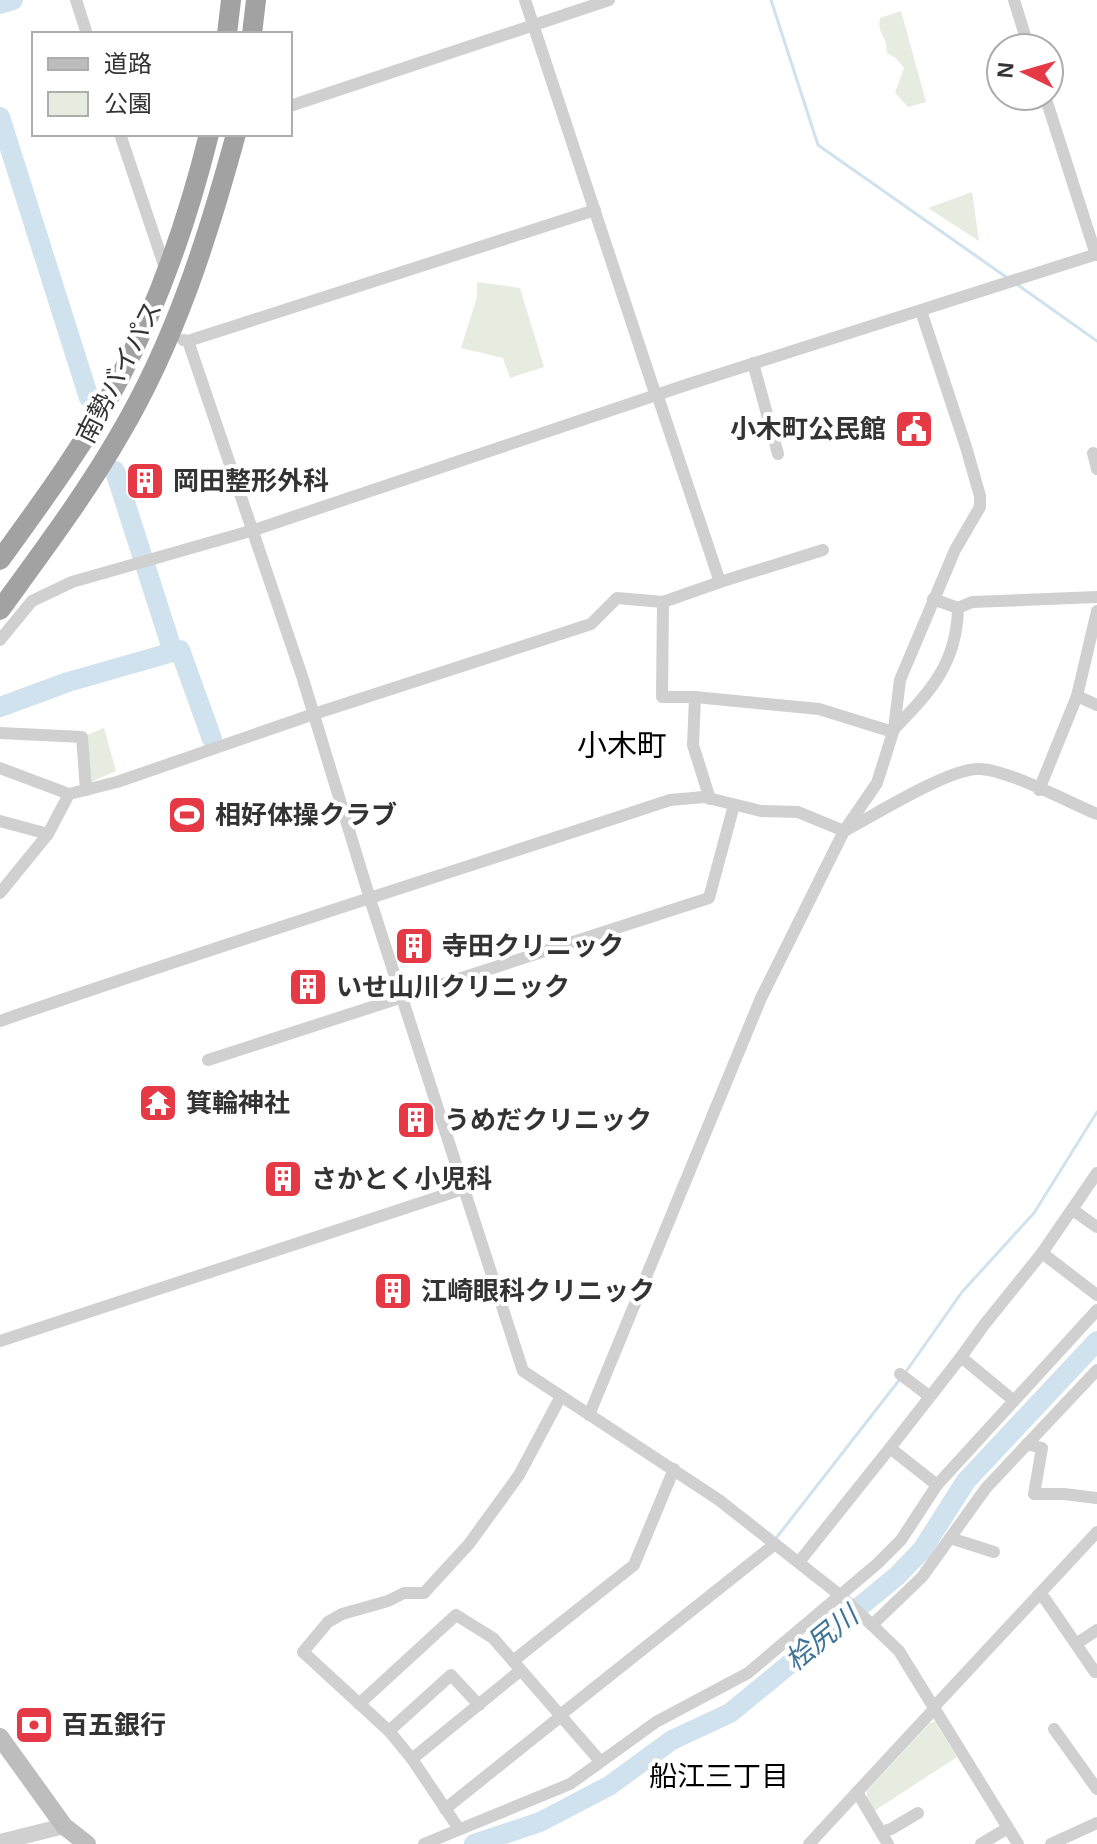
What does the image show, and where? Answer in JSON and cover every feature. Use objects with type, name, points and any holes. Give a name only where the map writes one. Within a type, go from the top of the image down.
[{"type":"highway","points":[[227,32],[231,0]]},
{"type":"highway","points":[[252,32],[256,0]]},
{"type":"highway","name":"南勢バイパス","points":[[0,560],[81,444],[139,340],[191,199],[208,136]]},
{"type":"highway","name":"南勢バイパス","points":[[0,610],[65,520],[178,339],[235,136]]},
{"type":"main road","points":[[0,1737],[64,1826],[87,1844]]},
{"type":"street","points":[[76,0],[86,32]]},
{"type":"street","points":[[525,0],[720,582]]},
{"type":"street","points":[[292,105],[609,0]]},
{"type":"street","points":[[1014,0],[1024,32]]},
{"type":"street","points":[[0,640],[32,601],[72,582],[254,530],[753,363],[1096,255],[1050,112]]},
{"type":"street","points":[[121,136],[166,271]]},
{"type":"street","points":[[595,210],[178,339],[254,530],[523,1371],[719,1500],[840,1595],[870,1623],[899,1651],[1018,1844]]},
{"type":"street","points":[[589,1415],[761,998],[844,831],[877,783],[894,731],[900,680],[955,550],[980,507],[980,496],[921,311]]},
{"type":"street","points":[[753,363],[778,454]]},
{"type":"street","points":[[1093,453],[1097,469]]},
{"type":"street","points":[[0,768],[69,794],[117,782],[591,624],[617,598],[663,602],[823,550]]},
{"type":"street","points":[[933,599],[958,608],[972,602],[1097,597]]},
{"type":"street","points":[[663,602],[662,697],[695,697],[819,709],[894,731]]},
{"type":"street","points":[[894,731],[932,690],[947,662],[958,625],[958,608]]},
{"type":"street","points":[[1039,790],[1077,696],[1097,611]]},
{"type":"street","points":[[1077,696],[1097,705]]},
{"type":"street","points":[[695,697],[693,745],[710,799]]},
{"type":"street","points":[[0,733],[82,737],[86,790]]},
{"type":"street","points":[[0,1021],[188,956],[670,800],[704,797],[761,811],[798,812],[844,831],[956,773],[979,768],[1005,775],[1097,814]]},
{"type":"street","points":[[0,893],[48,834],[69,794]]},
{"type":"street","points":[[208,1060],[709,898],[734,805]]},
{"type":"street","points":[[0,821],[48,834]]},
{"type":"street","points":[[799,1562],[1042,1253],[1097,1173]]},
{"type":"street","points":[[0,1341],[463,1189]]},
{"type":"street","points":[[1073,1210],[1097,1227]]},
{"type":"street","points":[[1042,1253],[1097,1295]]},
{"type":"street","points":[[424,1844],[570,1784],[656,1722],[748,1673],[877,1564],[908,1533],[937,1485],[1097,1310]]},
{"type":"street","points":[[961,1357],[1013,1400]]},
{"type":"street","points":[[870,1623],[922,1577],[986,1488],[1097,1370]]},
{"type":"street","points":[[903,1377],[929,1396]]},
{"type":"street","points":[[459,1829],[412,1759],[389,1731],[303,1652],[328,1622],[342,1614],[388,1601],[404,1593],[424,1593],[469,1544],[519,1475],[560,1398]]},
{"type":"street","points":[[1027,1444],[1042,1448],[1034,1494],[1097,1498]]},
{"type":"street","points":[[890,1448],[937,1485]]},
{"type":"street","points":[[412,1759],[479,1705],[517,1666],[634,1565],[674,1469]]},
{"type":"street","points":[[809,1844],[1097,1532]]},
{"type":"street","points":[[950,1538],[994,1552]]},
{"type":"street","points":[[445,1809],[775,1544]]},
{"type":"street","points":[[1038,1595],[1045,1599],[1095,1672]]},
{"type":"street","points":[[359,1704],[456,1615],[493,1638],[600,1761]]},
{"type":"street","points":[[1076,1644],[1097,1630]]},
{"type":"street","points":[[389,1731],[451,1675],[479,1705]]},
{"type":"street","points":[[1054,1729],[1097,1789]]},
{"type":"street","points":[[857,1792],[884,1838],[891,1829],[918,1813]]},
{"type":"street","points":[[1051,1844],[1097,1823]]},
{"type":"street","points":[[0,1842],[64,1826]]},
{"type":"street","points":[[981,1844],[1008,1828]]},
{"type":"green space","points":[[901,11],[926,102],[908,107],[895,93],[904,68],[887,53],[880,26],[880,18]]},
{"type":"green space","points":[[972,192],[979,241],[928,208]]},
{"type":"green space","points":[[477,282],[520,288],[544,367],[510,378],[503,358],[461,348],[477,297]]},
{"type":"green space","points":[[104,728],[116,771],[91,782],[87,735]]},
{"type":"green space","points":[[935,1722],[957,1757],[874,1811],[867,1791],[930,1723]]},
{"type":"waterway","points":[[0,4],[13,0]]},
{"type":"waterway","points":[[771,0],[818,145],[1009,279]]},
{"type":"waterway","points":[[0,117],[89,398]]},
{"type":"waterway","points":[[1015,283],[1097,341]]},
{"type":"waterway","points":[[115,471],[173,652],[180,650],[212,739]]},
{"type":"waterway","points":[[0,707],[68,682],[173,652]]},
{"type":"waterway","points":[[905,1373],[962,1292],[1034,1213],[1097,1112]]},
{"type":"waterway","name":"桧尻川","points":[[474,1844],[540,1822],[609,1786],[672,1740],[730,1713],[897,1576],[922,1550],[966,1481],[1097,1341]]},
{"type":"waterway","points":[[777,1537],[900,1379]]},
{"type":"place","name":"小木町公民館","points":[[914,429]]},
{"type":"place","name":"岡田整形外科","points":[[145,481]]},
{"type":"place","name":"相好体操クラブ","points":[[187,815]]},
{"type":"place","name":"寺田クリニック","points":[[414,946]]},
{"type":"place","name":"いせ山川クリニック","points":[[308,987]]},
{"type":"place","name":"箕輪神社","points":[[158,1103]]},
{"type":"place","name":"うめだクリニック","points":[[416,1120]]},
{"type":"place","name":"さかとく小児科","points":[[283,1179]]},
{"type":"place","name":"江崎眼科クリニック","points":[[393,1291]]},
{"type":"place","name":"百五銀行","points":[[34,1725]]},
{"type":"district","name":"小木町","points":[[622,746]]},
{"type":"district","name":"船江三丁目","points":[[719,1776]]}]
